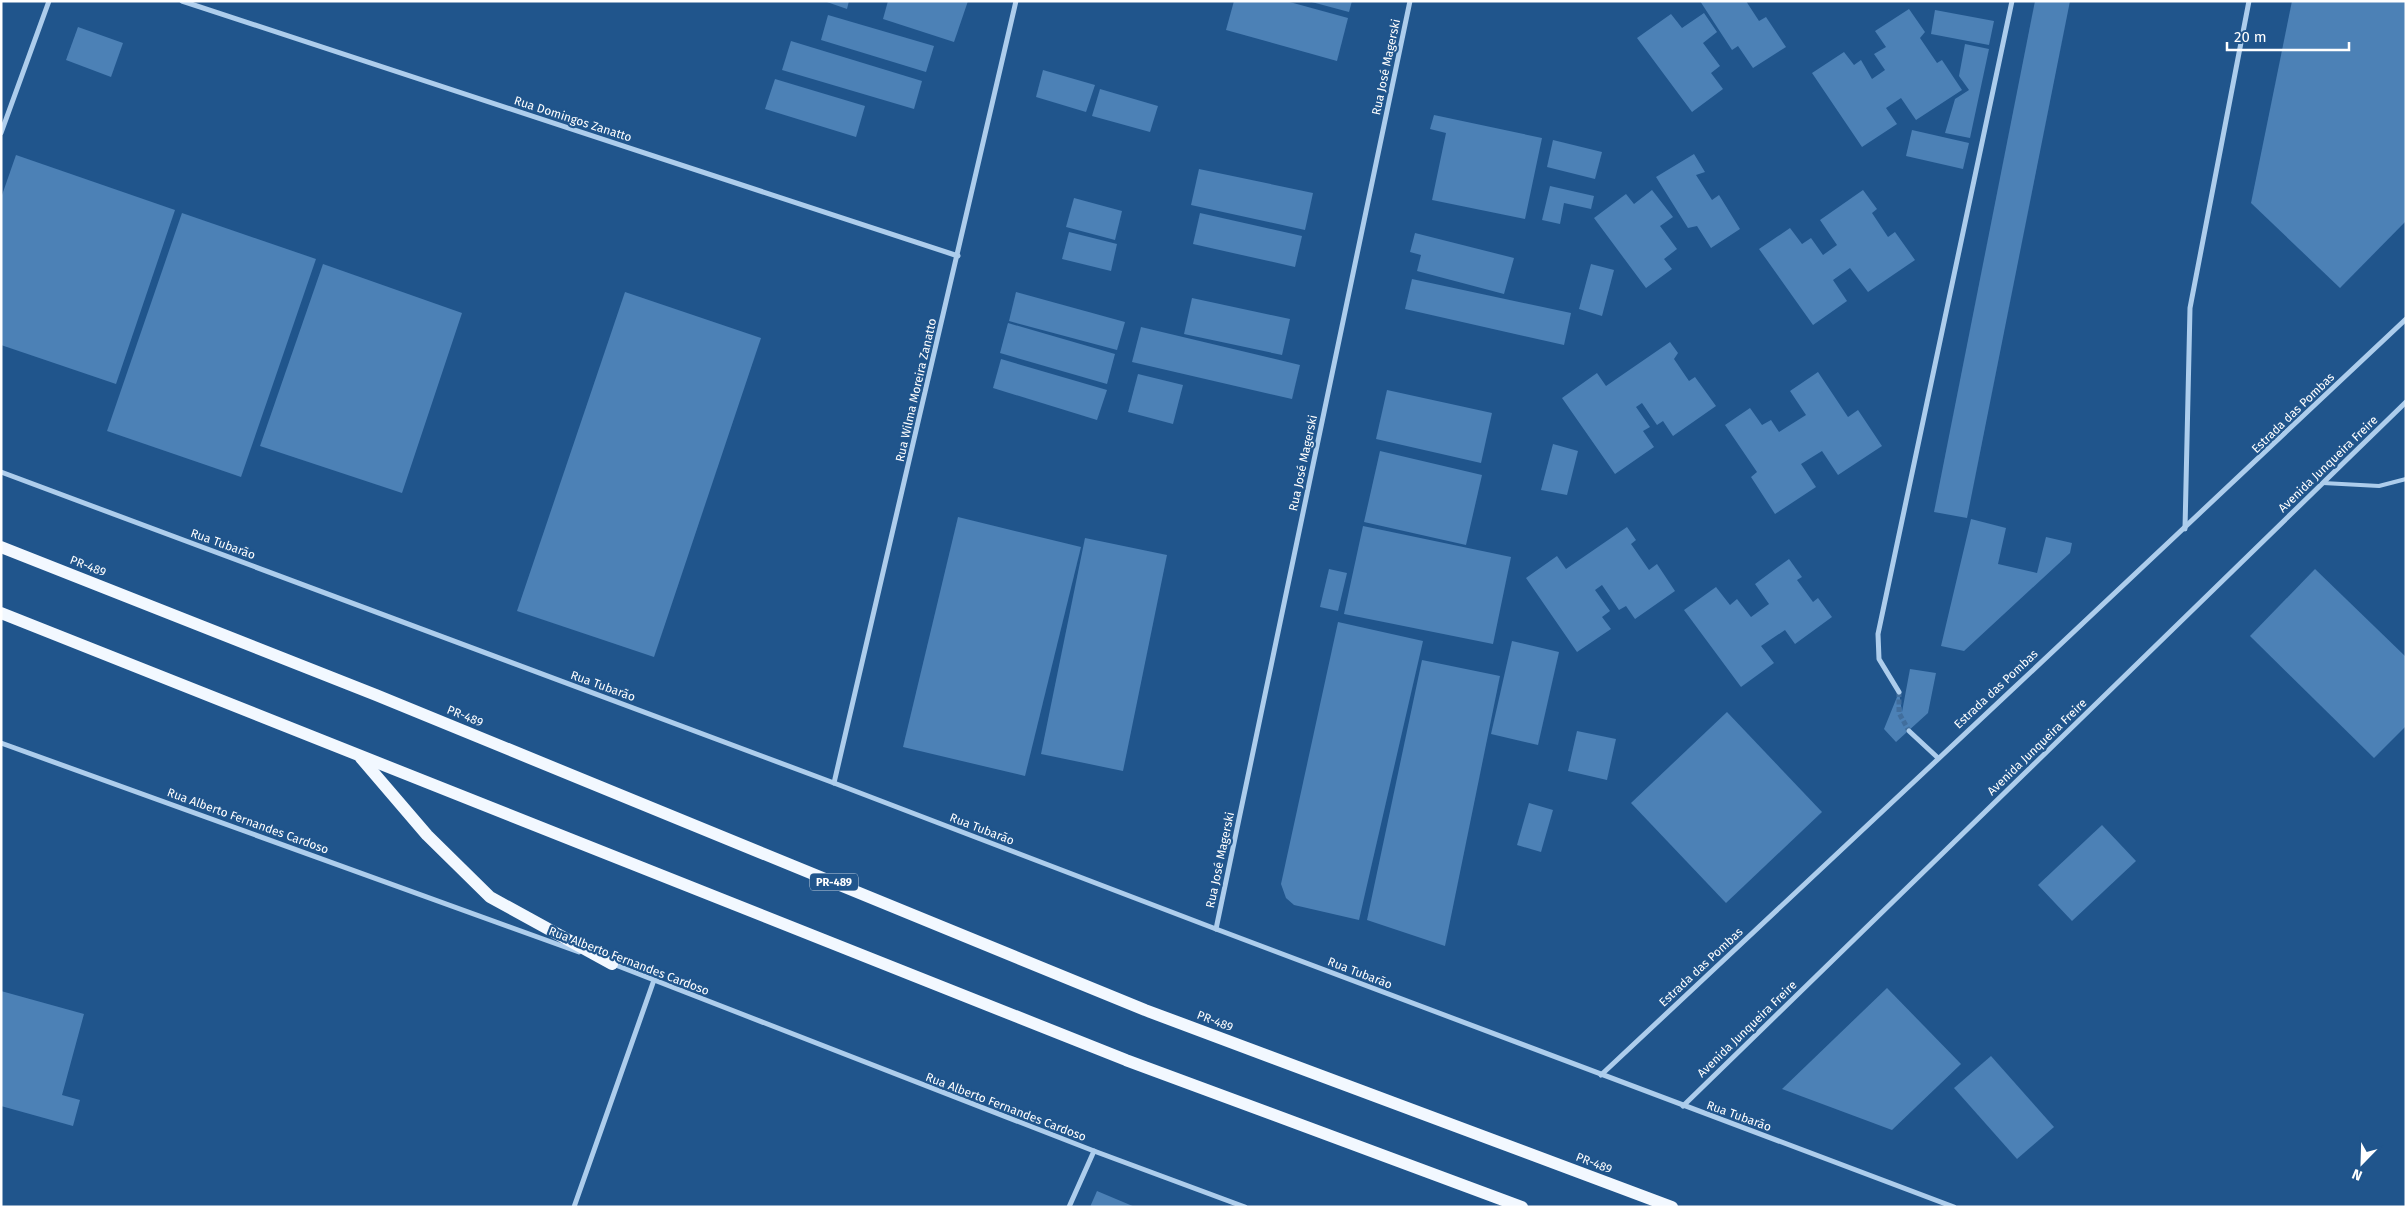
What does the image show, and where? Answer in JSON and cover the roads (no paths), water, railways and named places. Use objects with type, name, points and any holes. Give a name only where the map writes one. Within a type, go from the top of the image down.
[{"type":"main road","name":"PR-489","points":[[1,547],[376,694],[1145,1010],[1672,1207]]},
{"type":"main road","points":[[1,613],[1126,1060],[1522,1207]]},
{"type":"main road","points":[[359,756],[427,835],[490,896],[612,964]]},
{"type":"street","points":[[1,133],[48,1]]},
{"type":"street","name":"Rua Domingos Zanatto","points":[[182,1],[958,256]]},
{"type":"street","name":"Rua Wilma Moreira Zanatto","points":[[834,783],[1016,1]]},
{"type":"street","name":"Rua José Magerski","points":[[1216,929],[1410,1]]},
{"type":"street","points":[[1899,692],[1879,659],[1878,634],[2012,1]]},
{"type":"street","points":[[2185,529],[2190,308],[2249,1]]},
{"type":"street","name":"Estrada das Pombas","points":[[1601,1075],[1937,757],[2185,529],[2406,319]]},
{"type":"street","name":"Avenida Junqueira Freire","points":[[1683,1106],[2406,402]]},
{"type":"street","name":"Rua Tubarão","points":[[1,472],[834,783],[1601,1075],[1954,1207]]},
{"type":"street","points":[[1909,731],[1937,757]]},
{"type":"street","name":"Rua Alberto Fernandes Cardoso","points":[[1,743],[612,964],[1094,1151],[1245,1207]]},
{"type":"street","points":[[574,1207],[654,980]]},
{"type":"street","points":[[1069,1207],[1094,1151]]},
{"type":"lane","points":[[2323,483],[2379,486],[2406,479]]},
{"type":"tunnel","points":[[1899,692],[1899,713],[1909,731]]}]
